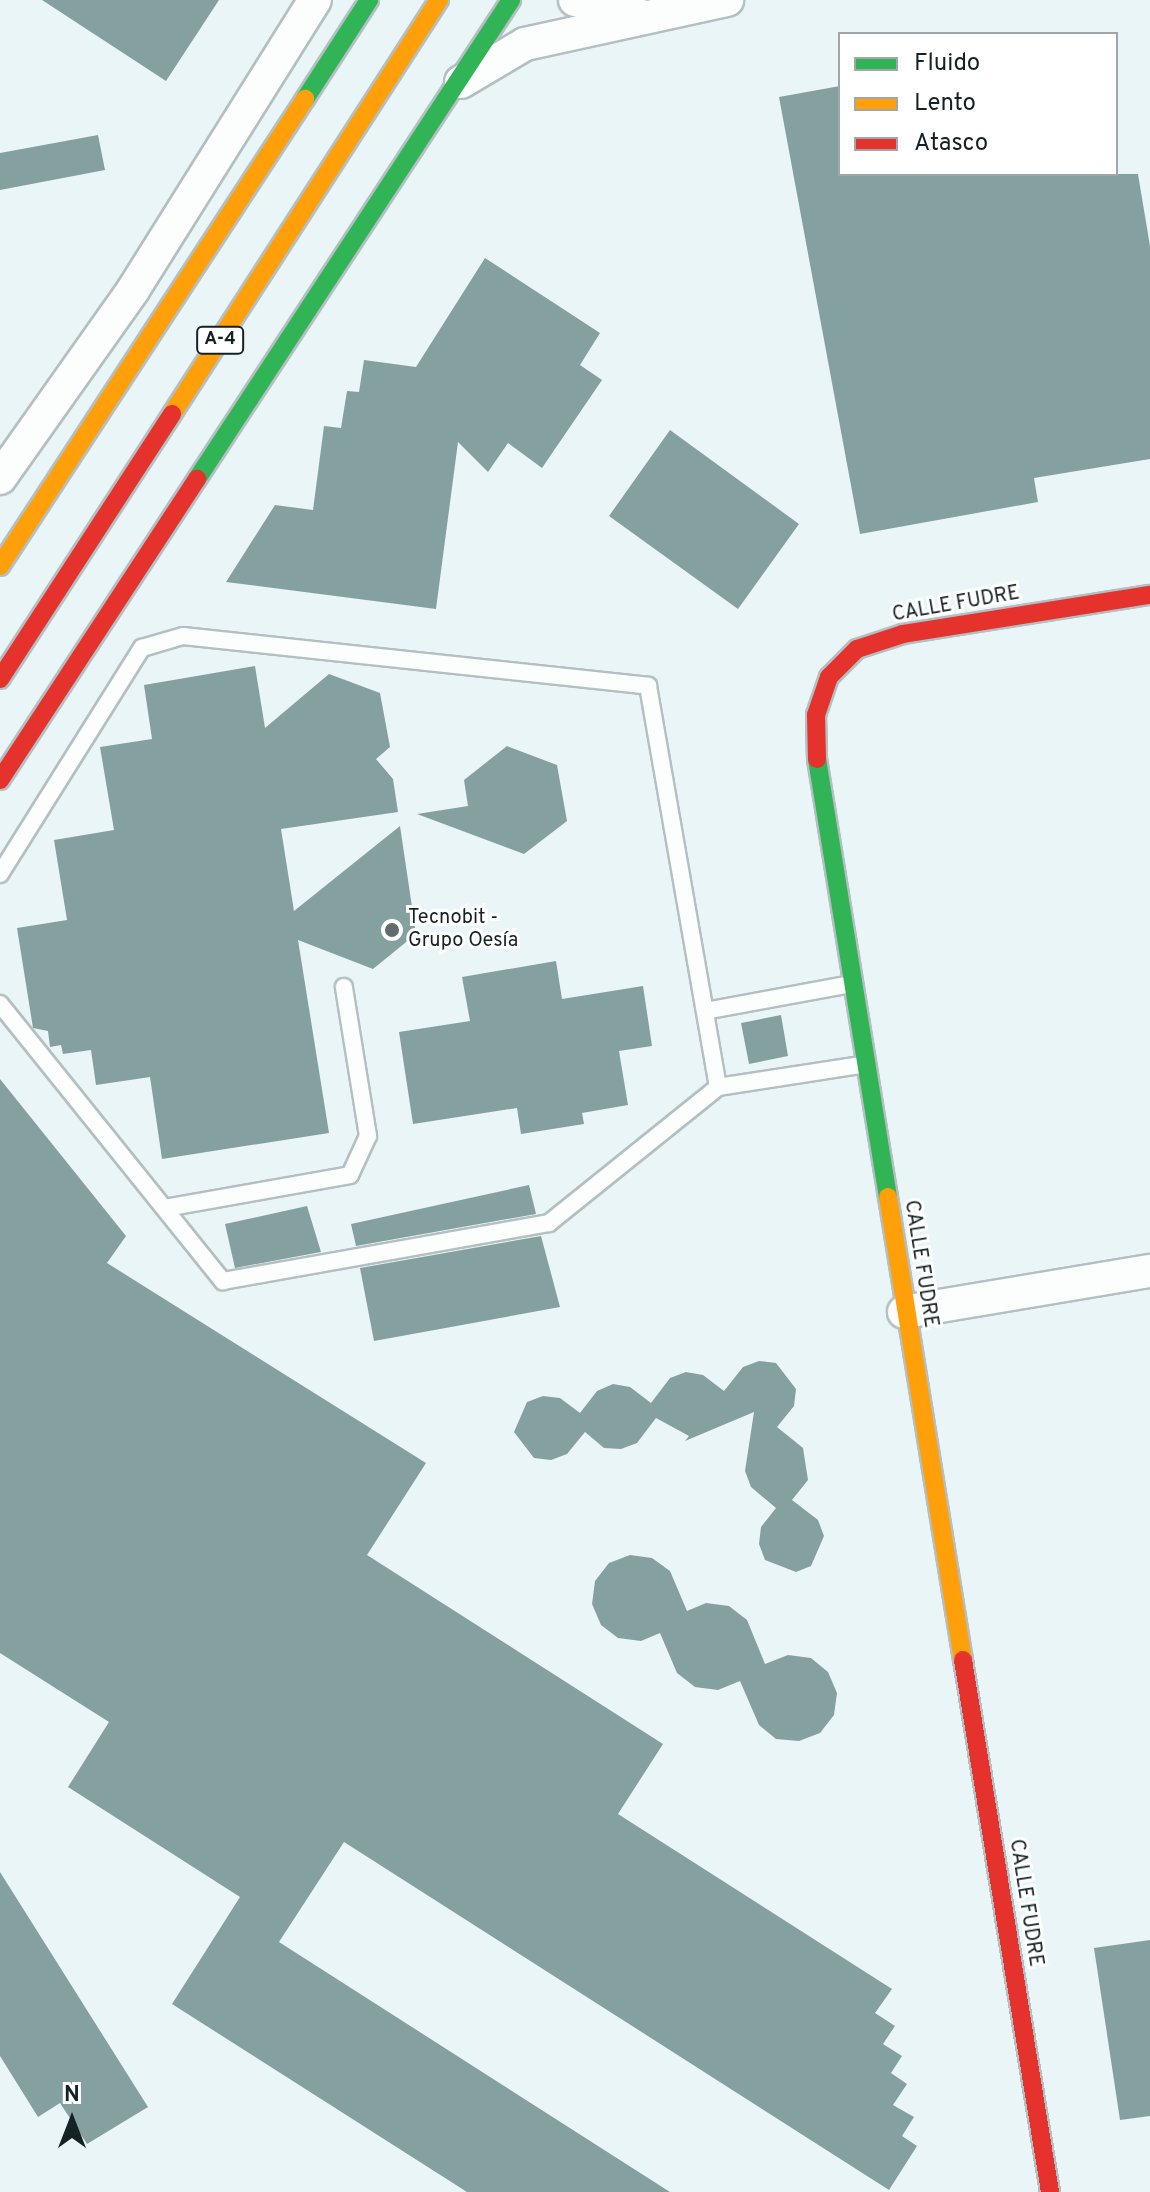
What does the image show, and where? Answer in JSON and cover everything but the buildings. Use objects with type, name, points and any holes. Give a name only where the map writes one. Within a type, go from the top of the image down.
[{"type":"main road","points":[[0,566],[369,0]]},
{"type":"main road","name":"A-4","points":[[0,679],[439,0]]},
{"type":"main road","points":[[0,780],[511,0]]},
{"type":"main road","name":"CALLE FUDRE","points":[[1050,2192],[904,1312],[868,1064],[817,760],[816,715],[829,677],[857,649],[903,634],[1150,595]]},
{"type":"street","points":[[0,478],[133,290],[315,0]]},
{"type":"street","points":[[575,0],[644,16]]},
{"type":"street","points":[[452,87],[525,44],[727,0]]},
{"type":"street","points":[[904,1312],[1150,1271]]},
{"type":"lane","points":[[0,874],[142,648],[183,636],[648,686],[718,1087]]},
{"type":"lane","points":[[705,1011],[853,984]]},
{"type":"lane","points":[[165,1208],[350,1175],[368,1136],[344,987]]},
{"type":"lane","points":[[0,1004],[223,1281],[549,1223],[718,1087],[868,1064]]},
{"type":"traffic: fast","points":[[305,99],[369,0]]},
{"type":"traffic: fast","points":[[197,479],[511,0]]},
{"type":"traffic: fast","points":[[817,759],[888,1197]]},
{"type":"traffic: slow","points":[[172,414],[439,0]]},
{"type":"traffic: slow","points":[[0,566],[305,99]]},
{"type":"traffic: slow","points":[[888,1197],[963,1660]]},
{"type":"traffic: jam","points":[[0,679],[172,414]]},
{"type":"traffic: jam","points":[[0,780],[197,479]]},
{"type":"traffic: jam","points":[[817,759],[816,715],[829,677],[857,649],[903,634],[1150,595]]},
{"type":"traffic: jam","points":[[963,1660],[1050,2192]]},
{"type":"place","name":"Tecnobit - Grupo Oesía","points":[[392,930]]}]
